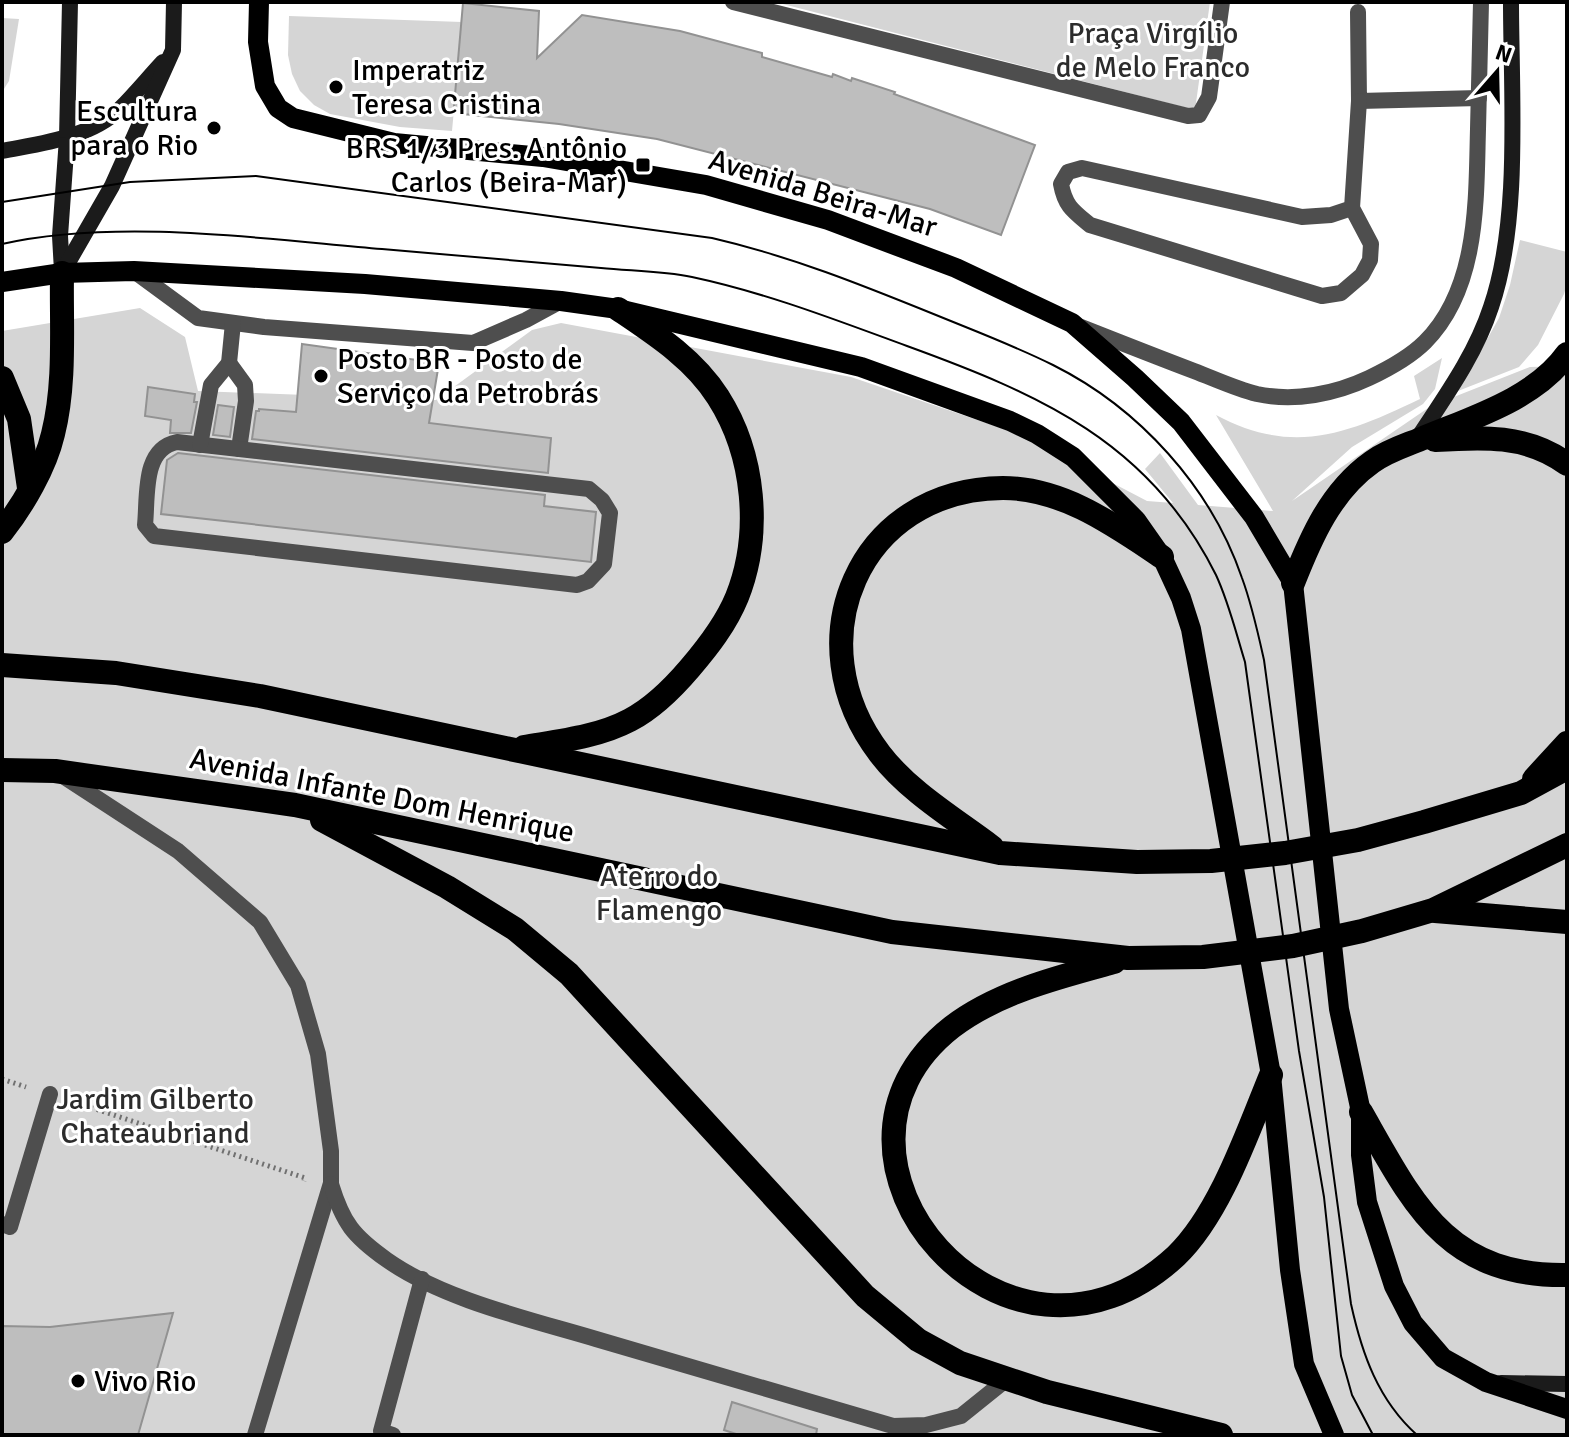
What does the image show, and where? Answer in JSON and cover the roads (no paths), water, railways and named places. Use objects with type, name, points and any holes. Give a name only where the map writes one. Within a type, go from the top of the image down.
[{"type":"highway","points":[[2,532],[29,488],[53,435],[60,396],[62,273]]},
{"type":"highway","points":[[510,749],[606,730],[648,708],[676,684],[708,646],[736,600],[744,576],[752,528],[751,501],[747,471],[730,418],[702,375],[670,345],[618,309]]},
{"type":"highway","points":[[1293,583],[1309,541],[1325,512],[1347,484],[1371,463],[1392,450],[1515,397],[1539,382],[1567,354]]},
{"type":"highway","points":[[2,378],[19,419],[29,488]]},
{"type":"highway","points":[[1416,441],[1481,436],[1508,439],[1531,445],[1567,464]]},
{"type":"highway","points":[[1000,853],[899,775],[880,754],[858,717],[844,676],[840,632],[848,599],[866,560],[879,541],[898,523],[932,501],[1004,488],[1056,497],[1086,509],[1162,557]]},
{"type":"highway","points":[[2,665],[116,673],[260,696],[1000,853],[1137,862],[1211,861],[1285,853],[1358,840],[1521,793],[1567,768]]},
{"type":"highway","points":[[1521,793],[1567,743]]},
{"type":"highway","name":"Avenida Infante Dom Henrique","points":[[2,770],[55,771],[295,805],[892,932],[1134,958]]},
{"type":"highway","points":[[295,805],[447,887],[515,929],[569,974],[865,1296],[918,1340],[960,1363],[1047,1392],[1221,1435]]},
{"type":"highway","points":[[1271,1075],[1224,1185],[1205,1218],[1179,1253],[1146,1280],[1121,1293],[1095,1301],[1051,1304],[1023,1300],[995,1291],[955,1267],[936,1248],[912,1213],[904,1191],[894,1149],[902,1093],[914,1067],[952,1028],[1000,999],[1059,977],[1134,958],[1203,957],[1293,946],[1362,931],[1428,911],[1567,845]]},
{"type":"highway","points":[[1428,911],[1567,922]]},
{"type":"highway","points":[[1361,1112],[1408,1194],[1437,1230],[1485,1261],[1529,1273],[1567,1275]]},
{"type":"main road","points":[[62,273],[61,206],[67,138],[70,2]]},
{"type":"main road","points":[[62,273],[112,186],[173,50],[174,2]]},
{"type":"main road","name":"Avenida Beira-Mar","points":[[259,2],[258,42],[265,86],[278,108],[293,118],[394,143],[543,157],[706,185],[828,220],[898,245],[956,268],[1072,323],[1181,422],[1254,517],[1293,583]]},
{"type":"main road","points":[[1416,441],[1471,354],[1491,309],[1502,271],[1508,219],[1511,139],[1511,2]]},
{"type":"main road","points":[[2,151],[67,138],[118,111],[173,50]]},
{"type":"main road","points":[[2,282],[62,273],[134,271],[380,285],[618,309],[861,367],[1010,421],[1073,457],[1136,520],[1162,557],[1181,598],[1194,644],[1271,1075],[1290,1270],[1304,1364],[1334,1435]]},
{"type":"main road","points":[[1293,583],[1339,1009],[1361,1112],[1361,1155],[1367,1202],[1385,1261],[1403,1307],[1426,1341],[1443,1358],[1486,1382],[1567,1409]]},
{"type":"main road","points":[[1486,1382],[1567,1384]]},
{"type":"street","points":[[733,2],[1188,116],[1199,115],[1209,97],[1222,2]]},
{"type":"street","points":[[1072,323],[1258,394],[1309,397],[1345,389],[1390,368],[1425,342],[1446,313],[1465,273],[1476,198],[1481,2]]},
{"type":"street","points":[[1352,208],[1331,215],[1302,217],[1082,168],[1068,172],[1061,184],[1064,199],[1071,209],[1090,225],[1322,296],[1341,293],[1362,275],[1370,260],[1371,244],[1352,208],[1359,101],[1358,12]]},
{"type":"street","points":[[1359,101],[1479,98]]},
{"type":"street","points":[[134,271],[198,318],[473,343],[561,301]]},
{"type":"street","points":[[200,445],[211,385],[229,363],[233,323]]},
{"type":"street","points":[[229,363],[245,385],[246,401],[239,449]]},
{"type":"street","points":[[177,442],[200,445],[589,489],[602,500],[610,513],[604,564],[588,581],[577,585],[154,536],[145,525],[151,465],[157,452],[166,444],[177,442]]},
{"type":"street","points":[[55,771],[178,851],[260,922],[298,985],[318,1054],[331,1151],[331,1183],[341,1217],[360,1239],[388,1261],[476,1302],[893,1426],[926,1425],[961,1416],[1007,1379]]},
{"type":"street","points":[[2,1224],[10,1227],[50,1094]]},
{"type":"street","points":[[255,1435],[331,1183]]},
{"type":"street","points":[[385,1434],[422,1279]]},
{"type":"tram line","points":[[2,202],[130,182],[256,176],[712,238],[826,272],[1024,351],[1085,383],[1142,427],[1191,482],[1211,512],[1229,544],[1252,609],[1264,660],[1351,1304],[1366,1358],[1382,1391],[1417,1435]]},
{"type":"tram line","points":[[2,244],[94,232],[191,233],[692,277],[801,308],[1002,383],[1045,404],[1124,457],[1158,490],[1189,529],[1221,586],[1245,662],[1299,1051],[1324,1197],[1341,1356],[1352,1395],[1373,1435]]},
{"type":"place","name":"Imperatriz Teresa Cristina","points":[[336,87]]},
{"type":"place","name":"Escultura para o Rio","points":[[214,128]]},
{"type":"place","name":"BRS 1/3 Pres. Antônio Carlos (Beira-Mar)","points":[[643,165]]},
{"type":"place","name":"Posto BR - Posto de Serviço da Petrobrás","points":[[321,376]]},
{"type":"place","name":"Vivo Rio","points":[[78,1381]]},
{"type":"park label","name":"Praça Virgílio de Melo Franco","points":[[1153,50]]},
{"type":"park label","name":"Aterro do Flamengo","points":[[659,893]]},
{"type":"park label","name":"Jardim Gilberto Chateaubriand","points":[[155,1116]]}]
